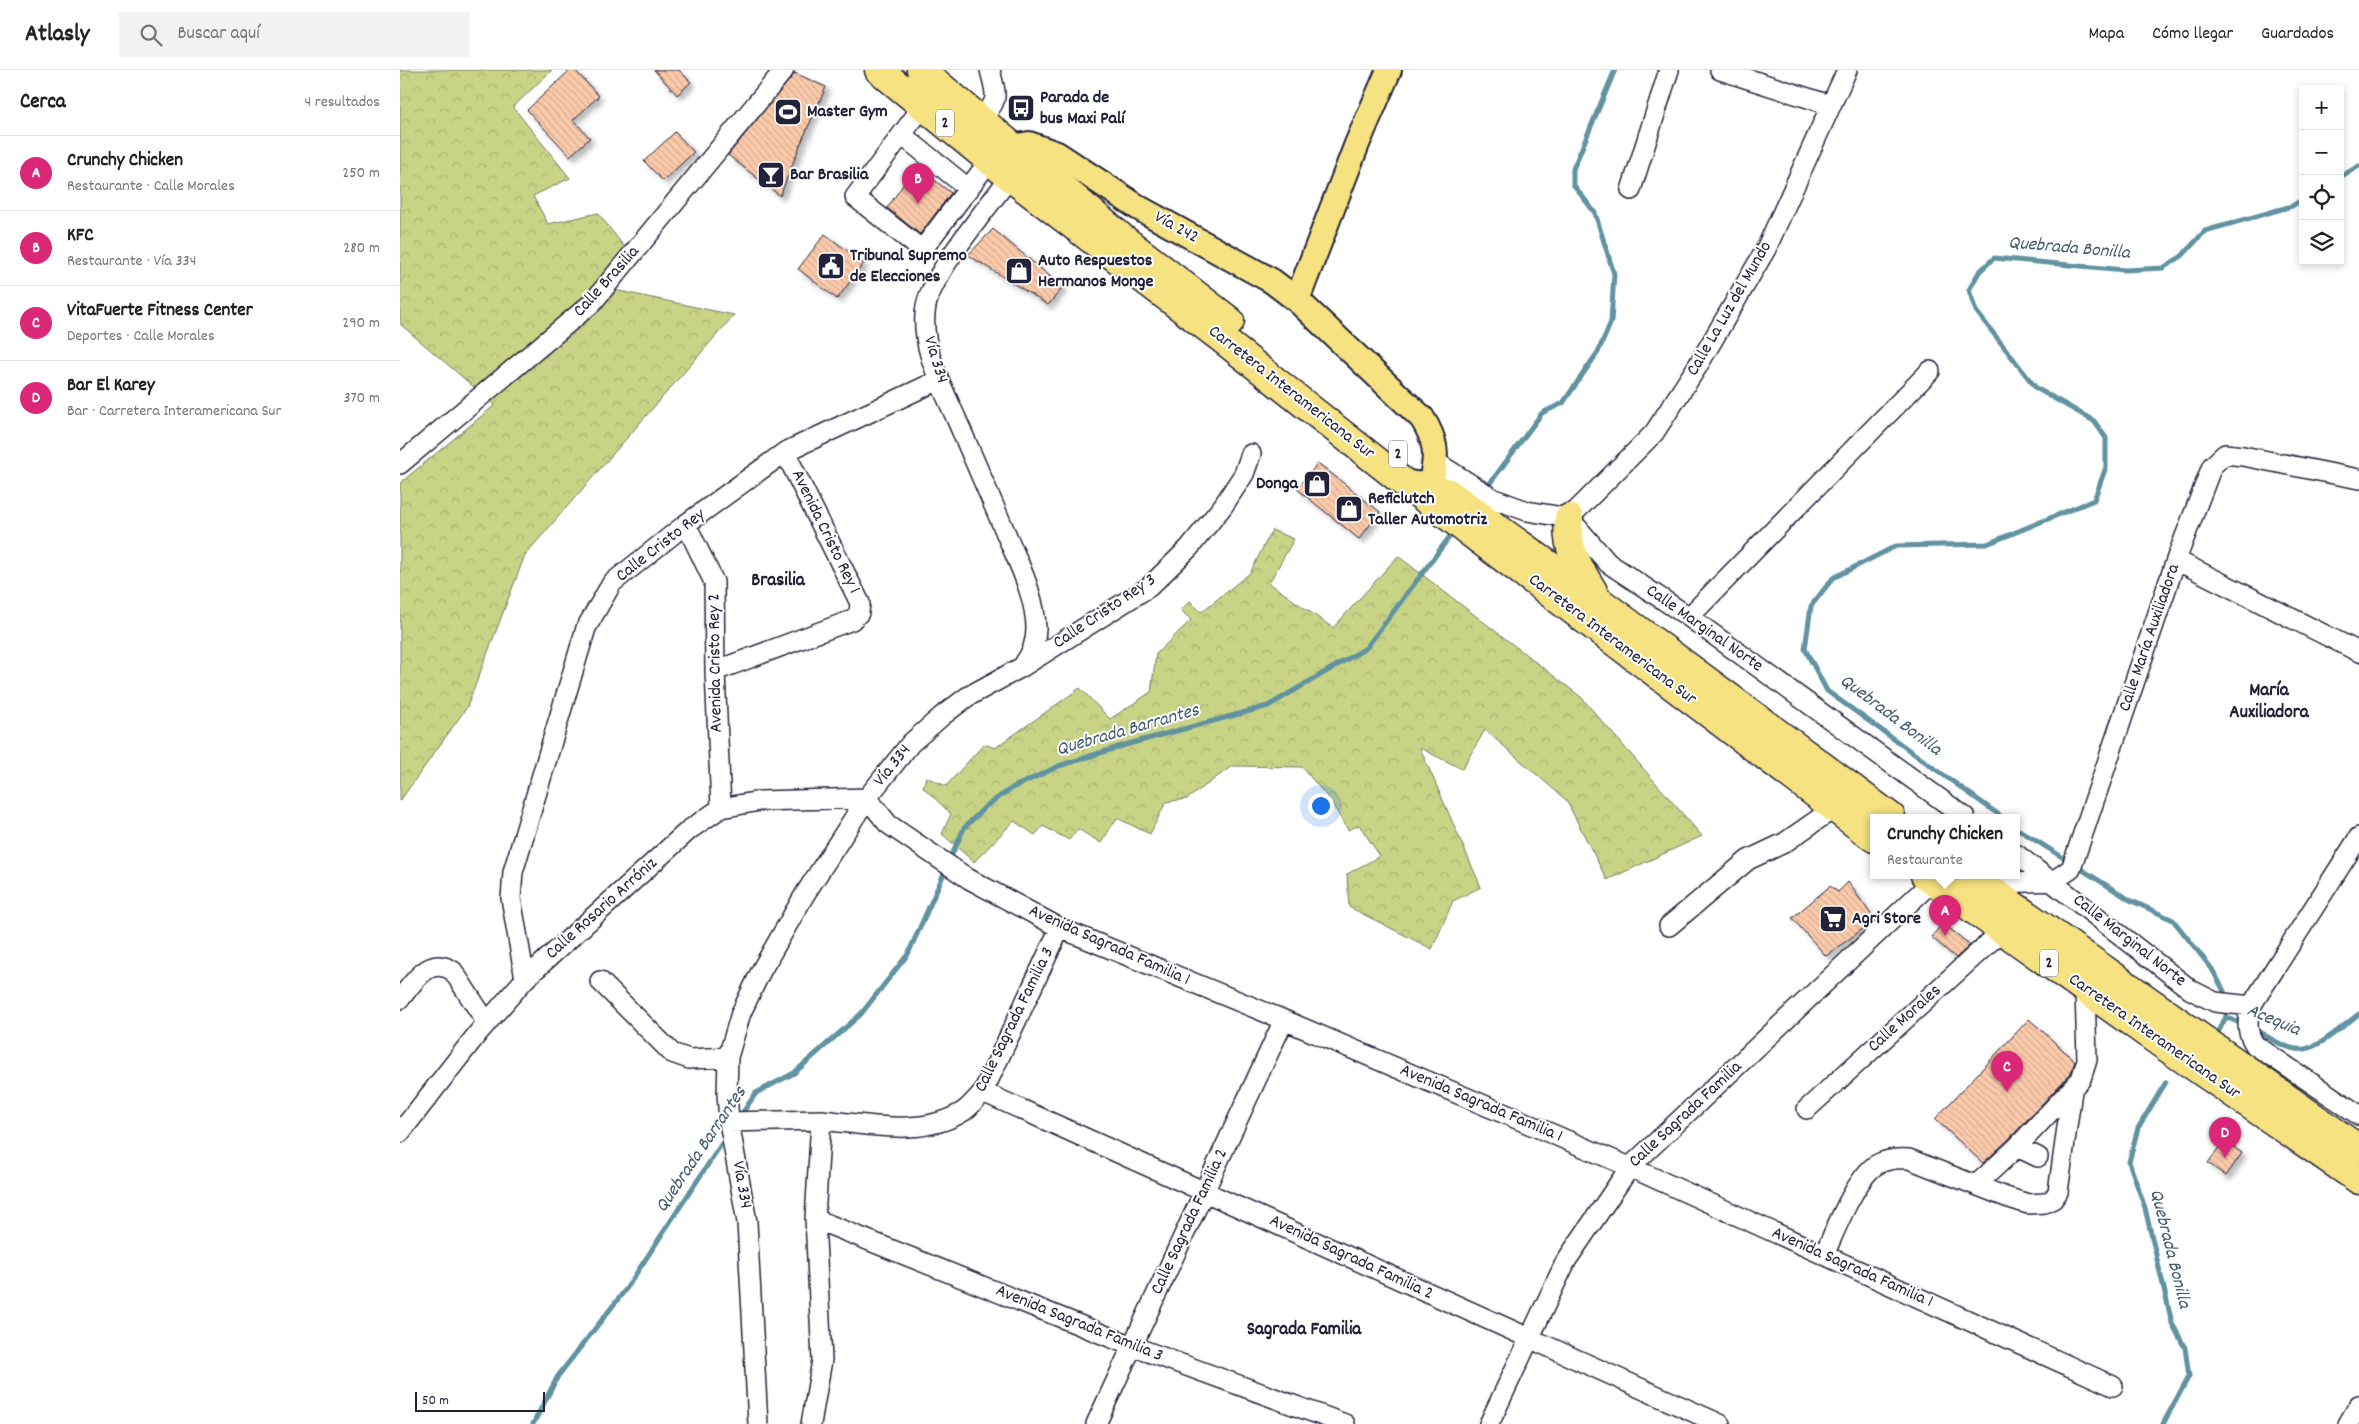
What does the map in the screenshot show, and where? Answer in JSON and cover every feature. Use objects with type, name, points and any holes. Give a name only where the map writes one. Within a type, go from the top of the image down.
[{"type":"highway","name":"Carretera Interamericana Sur","points":[[879,70],[923,106],[997,147]]},
{"type":"highway","name":"Carretera Interamericana Sur","points":[[894,70],[960,114],[1222,339],[1403,482],[1870,835]]},
{"type":"highway","name":"Carretera Interamericana Sur","points":[[921,70],[1030,182],[1063,195],[1089,210],[1434,471],[1599,601],[1887,814]]},
{"type":"highway","points":[[1569,518],[1567,535],[1575,562],[1599,601]]},
{"type":"highway","name":"Carretera Interamericana Sur","points":[[1935,879],[2085,990],[2359,1180]]},
{"type":"highway","name":"Carretera Interamericana Sur","points":[[1976,879],[2359,1149]]},
{"type":"main road","points":[[1296,300],[1357,144],[1389,70]]},
{"type":"main road","name":"Vía 242","points":[[997,147],[1029,144],[1057,154],[1139,208],[1272,281],[1296,300],[1422,418],[1432,434],[1434,471]]},
{"type":"main road","points":[[1403,482],[1423,485],[1434,471]]},
{"type":"street","name":"Calle Brasilia","points":[[400,464],[592,303],[784,70]]},
{"type":"street","points":[[923,106],[855,197],[922,250],[969,189],[997,147],[992,108],[996,94],[990,70]]},
{"type":"street","points":[[1631,190],[1669,70]]},
{"type":"street","points":[[1720,70],[1830,105]]},
{"type":"street","name":"Calle La Luz del Mundo","points":[[1569,518],[1654,434],[1697,367],[1766,249],[1847,70]]},
{"type":"street","points":[[902,135],[969,189]]},
{"type":"street","name":"Vía 334","points":[[758,1424],[748,1222],[729,1122],[727,1093],[728,1057],[741,1013],[761,971],[805,894],[867,798],[911,743],[942,716],[967,698],[1022,667],[1031,655],[1036,642],[1036,628],[1030,595],[997,512],[939,380],[925,332],[927,303],[954,253],[997,147]]},
{"type":"street","points":[[1689,617],[1930,371]]},
{"type":"street","name":"Calle Cristo Rey","points":[[525,979],[511,898],[513,872],[586,628],[612,583],[686,524],[785,452],[939,380]]},
{"type":"street","name":"Avenida Cristo Rey 1","points":[[715,671],[852,620],[859,613],[860,603],[785,452]]},
{"type":"street","name":"Calle Cristo Rey 3","points":[[1022,667],[1149,587],[1189,548],[1223,506],[1244,474],[1251,454]]},
{"type":"street","name":"Calle María Auxiliadora","points":[[1976,879],[2052,881],[2074,861],[2176,560],[2212,466],[2225,454],[2359,479]]},
{"type":"street","points":[[1434,471],[1494,499],[1527,511],[1569,518]]},
{"type":"street","name":"Calle Marginal Norte","points":[[1569,518],[1608,563],[1689,617],[1961,814]]},
{"type":"street","name":"Avenida Cristo Rey 2","points":[[686,524],[714,582],[715,671],[721,808]]},
{"type":"street","points":[[2176,560],[2359,652]]},
{"type":"street","name":"Calle Rosario Arróniz","points":[[400,1133],[487,1023],[525,979],[689,830],[721,808],[760,801],[867,798]]},
{"type":"street","name":"Avenida Sagrada Familia 1","points":[[867,798],[888,824],[970,879],[1060,928],[1284,1020],[1630,1167],[2113,1386]]},
{"type":"street","points":[[1669,926],[1748,860],[1784,843],[1833,809]]},
{"type":"street","points":[[2359,837],[2252,1006],[2248,1019],[2248,1031],[2256,1044],[2359,1115]]},
{"type":"street","name":"Calle Marginal Norte","points":[[2020,857],[2190,990],[2215,1002],[2252,1006]]},
{"type":"street","name":"Calle Sagrada Familia","points":[[1489,1424],[1566,1261],[1630,1167],[1930,879]]},
{"type":"street","name":"Calle Sagrada Familia 3","points":[[729,1122],[821,1120],[895,1127],[925,1126],[951,1118],[966,1110],[983,1092],[1060,928]]},
{"type":"street","name":"Calle Morales","points":[[1807,1109],[2003,930]]},
{"type":"street","points":[[400,999],[428,968],[437,965],[445,966],[453,972],[487,1023]]},
{"type":"street","points":[[600,981],[672,1053],[689,1059],[728,1057]]},
{"type":"street","points":[[1976,1185],[2081,1080],[2087,1060],[2085,990]]},
{"type":"street","name":"Calle Sagrada Familia 2","points":[[1096,1424],[1284,1020]]},
{"type":"street","points":[[1824,1255],[1862,1177],[1876,1165],[1894,1158],[1909,1159],[2028,1204],[2045,1203],[2052,1199],[2058,1192],[2072,1091]]},
{"type":"street","name":"Avenida Sagrada Familia 2","points":[[983,1092],[1720,1424]]},
{"type":"street","points":[[811,1424],[822,1360],[815,1219],[821,1120]]},
{"type":"street","points":[[2017,1146],[2038,1158]]},
{"type":"street","name":"Avenida Sagrada Familia 3","points":[[815,1219],[1132,1346],[1345,1424]]},
{"type":"street","points":[[2348,1424],[2359,1405]]},
{"type":"green space","points":[[400,70],[552,70],[513,107],[570,178],[533,196],[548,224],[598,213],[626,249],[595,286],[734,315],[525,555],[467,707],[400,801],[400,483],[495,405],[400,324]]},
{"type":"green space","points":[[1272,530],[1294,539],[1269,583],[1333,628],[1398,556],[1581,697],[1702,836],[1607,880],[1566,800],[1485,730],[1462,769],[1420,748],[1481,887],[1453,901],[1432,949],[1349,907],[1347,874],[1380,856],[1359,825],[1348,830],[1329,799],[1302,767],[1232,766],[1187,799],[1166,802],[1150,834],[1117,818],[1101,843],[1078,829],[1069,840],[1043,826],[1035,835],[1014,821],[974,862],[942,834],[951,814],[923,787],[926,777],[946,786],[984,744],[995,748],[1080,688],[1110,719],[1151,692],[1156,654],[1191,620],[1181,610],[1190,601],[1201,612],[1250,573]]},
{"type":"building","points":[[570,70],[575,70],[599,96],[573,120],[590,138],[570,156],[527,110]]},
{"type":"building","points":[[654,70],[679,70],[691,82],[677,95]]},
{"type":"building","points":[[795,73],[826,87],[780,196],[728,155]]},
{"type":"building","points":[[675,132],[694,152],[663,181],[644,161]]},
{"type":"building","points":[[916,166],[951,193],[920,234],[887,208]]},
{"type":"building","name":"Auto Respuestos Hermanos Monge","points":[[993,229],[1063,287],[1048,305],[968,255]]},
{"type":"building","name":"Tribunal Supremo de Elecciones","points":[[825,234],[864,263],[837,299],[798,269]]},
{"type":"building","name":"Reficlutch Taller Automotriz","points":[[1318,463],[1380,512],[1359,539],[1297,489]]},
{"type":"building","name":"Agri Store","points":[[1848,882],[1875,920],[1826,956],[1792,918],[1830,886],[1838,892]]},
{"type":"building","points":[[1943,923],[1970,945],[1956,958],[1931,937]]},
{"type":"building","points":[[2029,1019],[2075,1061],[2071,1073],[2009,1139],[1983,1163],[1935,1119]]},
{"type":"building","points":[[2224,1140],[2242,1153],[2226,1176],[2208,1163]]},
{"type":"waterway","name":"Quebrada Barrantes","points":[[1485,490],[1542,413],[1563,403],[1598,352],[1611,322],[1614,274],[1595,213],[1573,184],[1573,169],[1615,70]]},
{"type":"waterway","name":"Quebrada Bonilla","points":[[2343,175],[2359,166]]},
{"type":"waterway","name":"Quebrada Bonilla","points":[[1998,814],[1827,691],[1805,649],[1811,606],[1833,578],[1896,546],[1987,544],[2094,500],[2106,467],[2106,438],[2094,421],[2036,388],[1976,311],[1969,290],[1979,272],[1994,258],[2125,270],[2163,268],[2182,256],[2205,231],[2292,206],[2299,202]]},
{"type":"waterway","name":"Quebrada Barrantes","points":[[949,861],[964,828],[986,806],[1012,788],[1059,766],[1125,745],[1268,706],[1366,648],[1454,531]]},
{"type":"waterway","name":"Quebrada Bonilla","points":[[2020,831],[2130,900],[2173,920],[2212,969],[2224,991],[2224,998]]},
{"type":"waterway","name":"Quebrada Barrantes","points":[[739,1118],[756,1093],[794,1073],[861,1014],[908,954],[946,869]]},
{"type":"waterway","name":"Quebrada Bonilla","points":[[2217,1034],[2226,1017],[2225,1007]]},
{"type":"waterway","name":"Acequia","points":[[2254,1029],[2285,1046],[2304,1049],[2321,1043],[2359,1014]]},
{"type":"waterway","name":"Acequia","points":[[2226,1017],[2244,1025]]},
{"type":"waterway","name":"Quebrada Bonilla","points":[[2163,1424],[2189,1376],[2185,1348],[2172,1323],[2145,1208],[2129,1162],[2138,1128],[2166,1082]]},
{"type":"waterway","name":"Quebrada Barrantes","points":[[533,1424],[558,1376],[626,1289],[726,1137]]},
{"type":"place","name":"Parada de bus Maxi Palí","points":[[1021,108]]},
{"type":"place","name":"Master Gym","points":[[788,112]]},
{"type":"place","name":"Bar Brasilia","points":[[771,175]]},
{"type":"place","name":"KFC","points":[[918,204]]},
{"type":"place","name":"Tribunal Supremo de Elecciones","points":[[831,266]]},
{"type":"place","name":"Auto Respuestos Hermanos Monge","points":[[1019,271]]},
{"type":"place","name":"Donga","points":[[1317,484]]},
{"type":"place","name":"Reficlutch Taller Automotriz","points":[[1349,509]]},
{"type":"place","name":"Agri Store","points":[[1833,919]]},
{"type":"place","name":"Crunchy Chicken","points":[[1945,936]]},
{"type":"place","name":"VitaFuerte Fitness Center","points":[[2007,1092]]},
{"type":"place","name":"Bar El Karey","points":[[2225,1158]]},
{"type":"district","name":"Brasilia","points":[[778,581]]},
{"type":"district","name":"María Auxiliadora","points":[[2269,702]]},
{"type":"district","name":"Sagrada Familia","points":[[1304,1330]]}]
